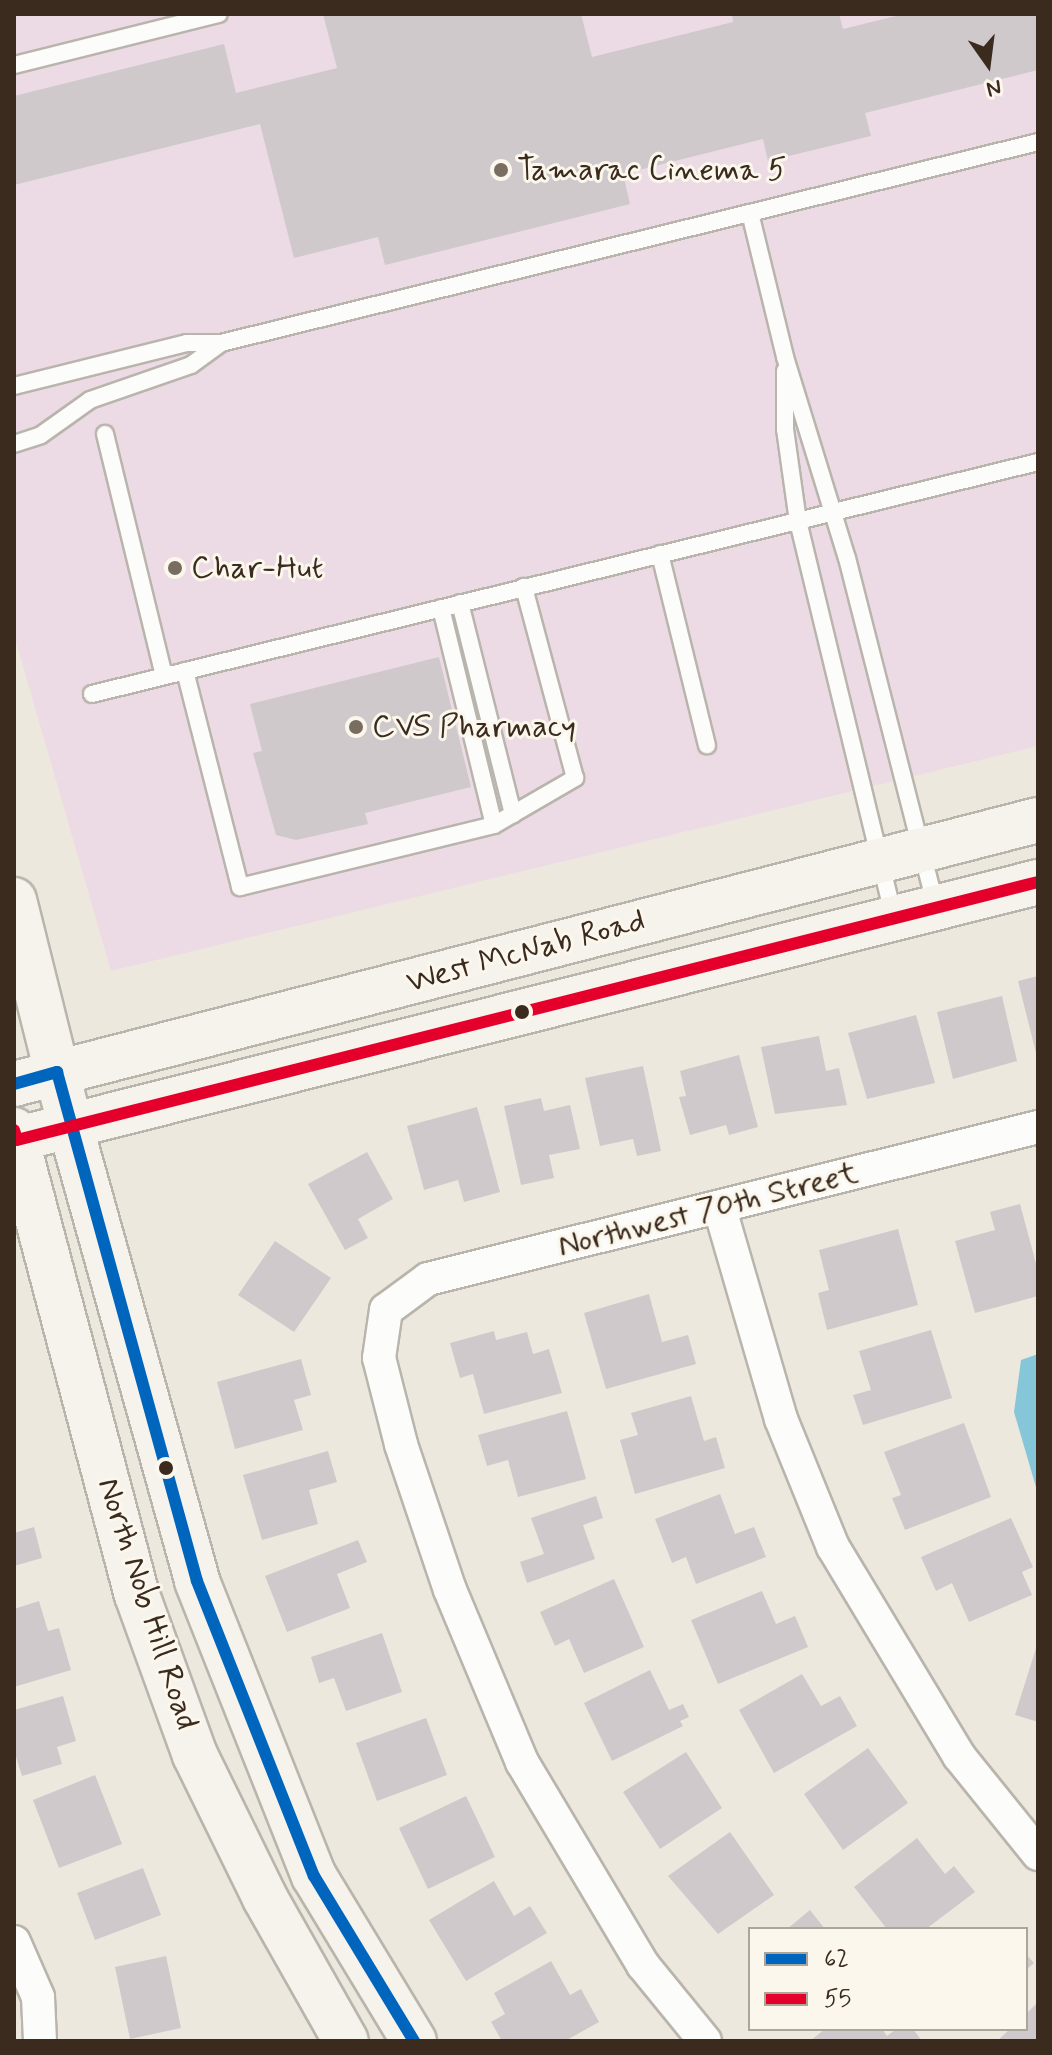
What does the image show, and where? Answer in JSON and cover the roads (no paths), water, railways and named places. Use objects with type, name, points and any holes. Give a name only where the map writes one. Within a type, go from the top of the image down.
[{"type":"main road","name":"West McNab Road","points":[[14,1084],[1038,820]]},
{"type":"main road","name":"West McNab Road","points":[[15,1137],[1038,882]]},
{"type":"main road","name":"North Nob Hill Road","points":[[14,900],[70,1125],[197,1581],[314,1876],[414,2041]]},
{"type":"main road","name":"North Nob Hill Road","points":[[15,1137],[142,1610],[195,1755],[265,1898],[346,2041]]},
{"type":"street","name":"Northwest 70th Street","points":[[705,2041],[643,1965],[522,1762],[450,1590],[401,1444],[379,1358],[386,1310],[428,1279],[720,1209],[1038,1127]]},
{"type":"street","points":[[720,1209],[781,1419],[833,1547],[959,1756],[1033,1840]]},
{"type":"street","points":[[14,1942],[38,1997],[40,2041]]},
{"type":"lane","points":[[14,65],[219,14]]},
{"type":"lane","points":[[14,386],[187,343],[221,343],[1038,142]]},
{"type":"lane","points":[[750,213],[785,357],[833,512],[936,907]]},
{"type":"lane","points":[[14,444],[41,435],[90,400],[191,365],[221,343]]},
{"type":"lane","points":[[785,357],[785,429],[798,521],[894,918]]},
{"type":"lane","points":[[105,434],[164,676]]},
{"type":"lane","points":[[92,694],[1038,462]]},
{"type":"lane","points":[[660,554],[707,745]]},
{"type":"lane","points":[[185,671],[240,887],[494,825],[575,778],[524,587]]},
{"type":"lane","points":[[460,603],[513,814]]},
{"type":"lane","points":[[441,608],[494,825]]},
{"type":"water","points":[[1038,1354],[1038,1494],[1014,1412],[1021,1360]]},
{"type":"place","name":"Tamarac Cinema 5","points":[[501,170]]},
{"type":"place","name":"Char-Hut","points":[[175,568]]},
{"type":"place","name":"CVS Pharmacy","points":[[356,727]]}]
